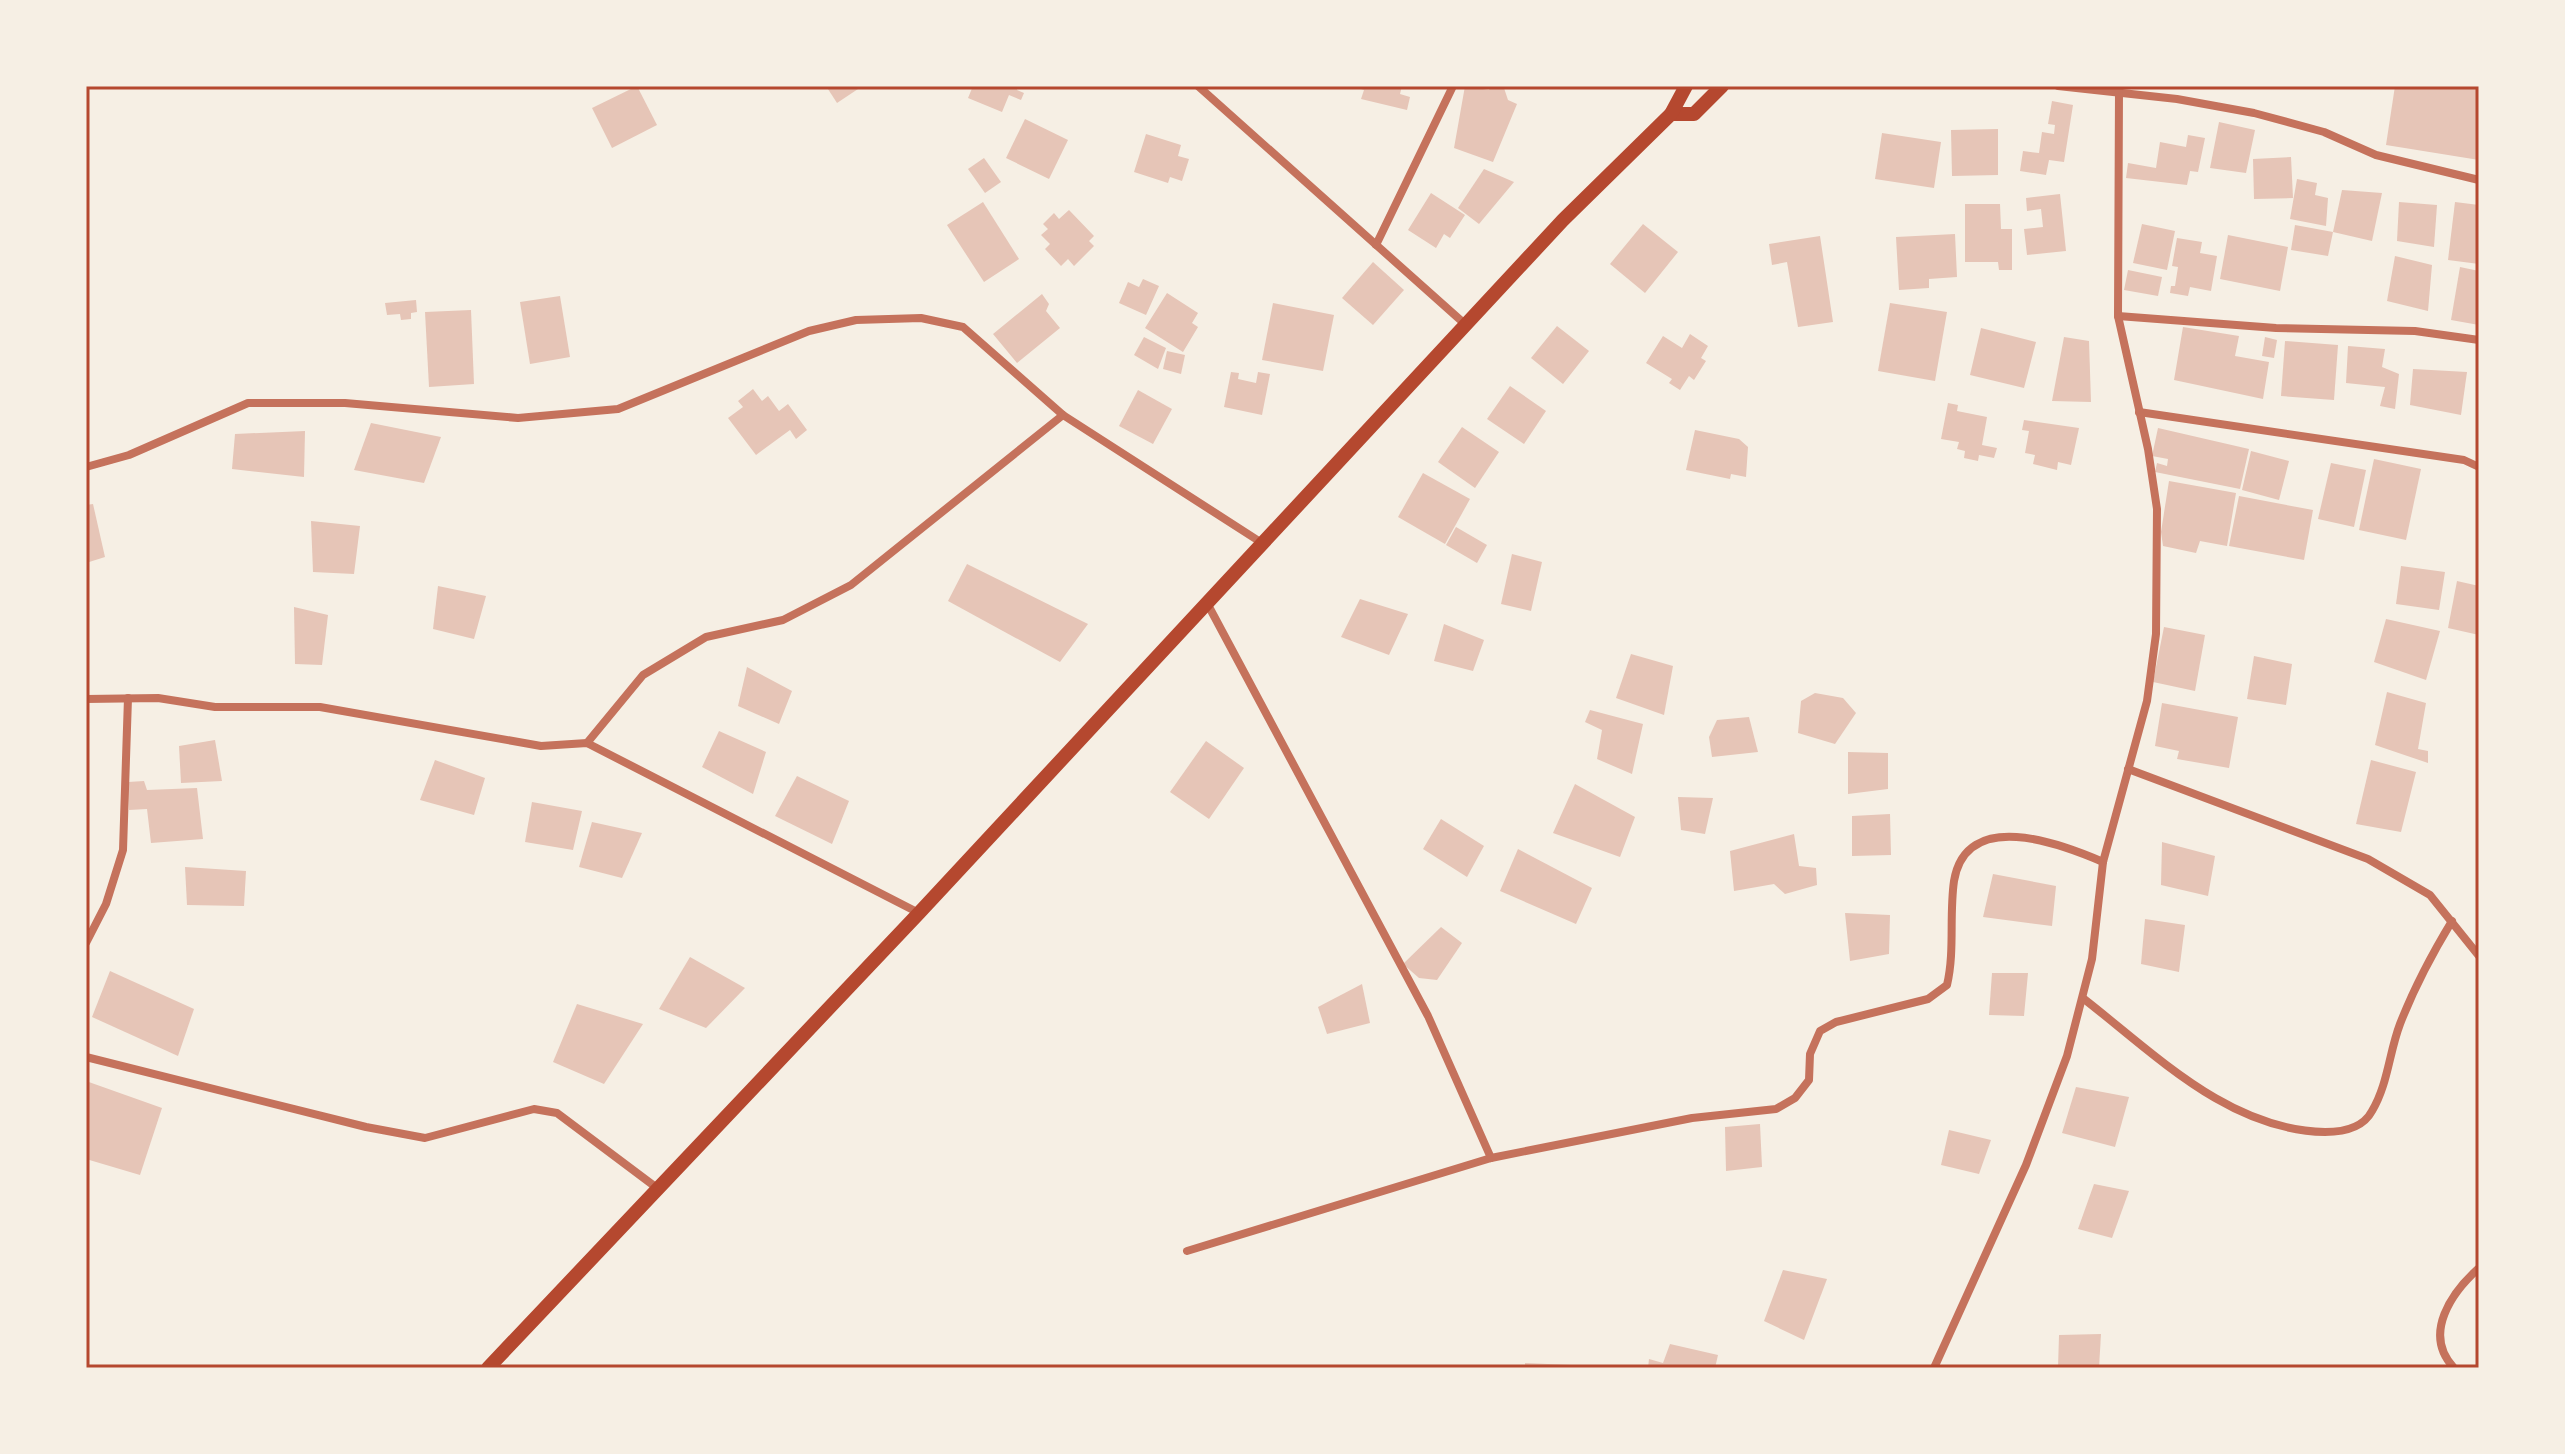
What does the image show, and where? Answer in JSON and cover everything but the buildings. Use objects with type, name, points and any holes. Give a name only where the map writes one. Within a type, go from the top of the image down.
[{"type":"main road","points":[[488,1368],[919,913],[1563,220],[1671,114],[1686,86]]},
{"type":"main road","points":[[1671,114],[1694,114],[1722,86]]},
{"type":"street","points":[[1198,86],[1467,325]]},
{"type":"street","points":[[1376,245],[1453,86]]},
{"type":"street","points":[[2058,86],[2119,91],[2283,120],[2324,132],[2376,155],[2479,180]]},
{"type":"street","points":[[1934,1368],[2026,1165],[2084,999],[2103,862],[2147,701],[2156,634],[2157,509],[2118,316],[2119,91]]},
{"type":"street","points":[[2118,316],[2276,328],[2415,331],[2479,340]]},
{"type":"street","points":[[86,467],[129,455],[248,403],[345,403],[518,418],[618,409],[809,331],[856,320],[921,318],[963,327],[1063,415],[1262,543]]},
{"type":"street","points":[[2139,412],[2450,457],[2479,467]]},
{"type":"street","points":[[587,743],[643,675],[706,637],[783,620],[851,585],[1063,415]]},
{"type":"street","points":[[1206,603],[1428,1016],[1491,1158]]},
{"type":"street","points":[[86,943],[106,904],[123,850],[128,698]]},
{"type":"street","points":[[86,699],[128,698],[215,707],[320,707],[541,746],[587,743],[919,913]]},
{"type":"street","points":[[2128,769],[2368,859],[2430,895],[2479,956]]},
{"type":"street","points":[[1187,1251],[1491,1158],[1692,1118],[1776,1109],[1795,1098],[1809,1080],[1810,1054],[1820,1031],[1836,1022],[1928,999],[1947,985],[1952,966],[1954,880],[1966,851],[1983,839],[2008,837],[2066,847],[2103,862]]},
{"type":"street","points":[[2084,999],[2153,1054],[2238,1112],[2291,1130],[2334,1132],[2360,1125],[2372,1112],[2387,1075],[2399,1026],[2431,955],[2452,921]]},
{"type":"street","points":[[86,1057],[366,1127],[425,1138],[534,1109],[557,1113],[657,1188]]},
{"type":"street","points":[[2454,1368],[2443,1348],[2442,1318],[2461,1284],[2479,1268]]}]
